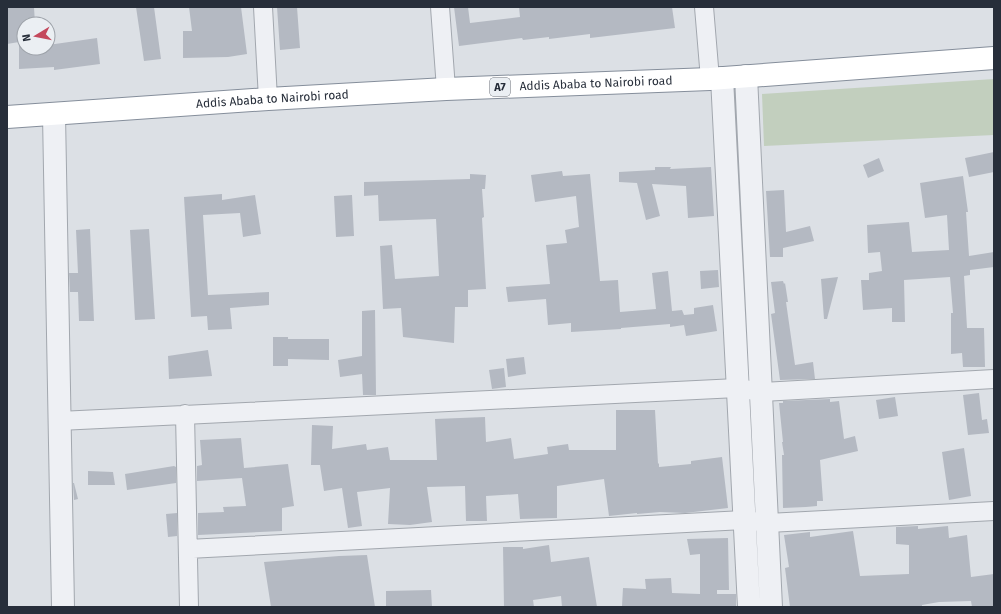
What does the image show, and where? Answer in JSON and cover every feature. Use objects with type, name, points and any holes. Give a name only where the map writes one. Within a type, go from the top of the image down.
[{"type":"highway","name":"Addis Ababa to Nairobi road","points":[[7,117],[54,115],[268,99],[446,89],[716,78],[994,58]]},
{"type":"street","points":[[263,7],[268,99]]},
{"type":"street","points":[[440,7],[446,89]]},
{"type":"street","points":[[704,7],[716,78],[738,388],[749,607]]},
{"type":"street","points":[[746,76],[772,607]]},
{"type":"street","points":[[54,115],[63,607]]},
{"type":"street","points":[[59,421],[738,388],[762,392],[994,379]]},
{"type":"street","points":[[185,414],[189,607]]},
{"type":"street","points":[[188,549],[744,520],[768,523],[994,511]]},
{"type":"green space","points":[[994,79],[994,135],[764,146],[762,94]]},
{"type":"building","points":[[7,7],[34,7],[35,16],[16,16],[16,42],[7,44]]},
{"type":"building","points":[[136,7],[154,7],[161,59],[144,61]]},
{"type":"building","points":[[189,7],[241,7],[247,54],[228,57],[183,58],[183,31],[192,31]]},
{"type":"building","points":[[277,7],[297,7],[300,48],[280,50]]},
{"type":"building","points":[[454,7],[468,7],[470,23],[520,17],[519,7],[672,7],[675,28],[590,38],[590,34],[549,39],[549,37],[523,40],[522,38],[459,46]]},
{"type":"building","points":[[97,38],[100,64],[54,70],[54,67],[19,69],[19,56],[56,56],[56,44]]},
{"type":"building","points":[[994,152],[994,172],[969,177],[965,158]]},
{"type":"building","points":[[879,158],[884,171],[868,178],[863,165]]},
{"type":"building","points":[[655,167],[671,167],[670,169],[711,167],[714,216],[688,218],[686,186],[652,184],[660,216],[646,220],[637,183],[619,182],[619,172],[655,170]]},
{"type":"building","points":[[562,171],[563,176],[590,174],[600,281],[618,280],[620,312],[656,309],[652,273],[668,271],[672,311],[682,310],[684,315],[694,314],[694,308],[713,305],[717,331],[686,336],[684,325],[670,327],[670,324],[571,332],[571,323],[548,325],[546,299],[508,302],[506,287],[550,284],[546,245],[567,243],[565,230],[579,227],[576,196],[535,202],[531,175]]},
{"type":"building","points":[[470,174],[486,175],[485,189],[482,189],[484,217],[482,218],[486,289],[468,290],[468,307],[455,307],[454,343],[403,337],[401,308],[383,309],[380,246],[392,245],[395,279],[439,276],[436,219],[379,221],[378,195],[364,196],[364,182],[470,179]]},
{"type":"building","points":[[963,176],[968,212],[966,212],[969,256],[994,252],[994,267],[970,270],[970,275],[964,276],[967,328],[984,328],[985,367],[963,367],[962,353],[951,354],[951,313],[953,313],[950,277],[904,280],[905,322],[892,322],[892,308],[863,310],[861,280],[869,280],[869,273],[882,271],[880,252],[868,253],[867,225],[909,222],[912,252],[949,250],[947,215],[925,218],[920,183]]},
{"type":"building","points":[[784,190],[786,232],[810,226],[814,241],[783,248],[783,257],[770,257],[766,191]]},
{"type":"building","points":[[222,194],[222,200],[255,195],[261,234],[243,237],[240,213],[203,215],[208,295],[269,292],[269,305],[230,308],[232,329],[208,330],[207,316],[191,317],[184,197]]},
{"type":"building","points":[[352,195],[354,236],[336,237],[334,196]]},
{"type":"building","points":[[90,229],[94,321],[79,321],[78,292],[70,292],[69,273],[78,273],[76,230]]},
{"type":"building","points":[[149,229],[155,319],[135,320],[130,230]]},
{"type":"building","points":[[718,270],[719,287],[701,289],[700,271]]},
{"type":"building","points":[[838,277],[827,319],[824,319],[821,279]]},
{"type":"building","points":[[783,281],[784,284],[785,283],[788,302],[786,302],[795,365],[813,362],[815,379],[780,380],[771,314],[775,313],[771,282]]},
{"type":"building","points":[[375,310],[376,395],[363,395],[362,374],[340,377],[338,360],[362,356],[362,311]]},
{"type":"building","points":[[273,337],[288,337],[288,339],[329,339],[329,360],[288,359],[288,366],[273,366]]},
{"type":"building","points":[[208,350],[212,376],[169,379],[168,356]]},
{"type":"building","points":[[524,357],[526,374],[508,377],[506,359]]},
{"type":"building","points":[[504,368],[506,387],[492,389],[489,370]]},
{"type":"building","points":[[979,393],[982,420],[987,419],[989,433],[968,435],[963,395]]},
{"type":"building","points":[[895,397],[898,416],[879,419],[876,400]]},
{"type":"building","points":[[830,399],[830,402],[839,401],[844,439],[855,436],[858,451],[820,460],[823,501],[817,501],[817,506],[783,508],[782,455],[784,455],[779,403],[783,403],[783,401]]},
{"type":"building","points":[[616,410],[655,410],[659,467],[691,464],[691,461],[722,457],[728,508],[685,513],[660,512],[609,516],[604,479],[557,486],[557,518],[520,519],[518,494],[486,496],[487,521],[466,521],[465,486],[427,487],[432,522],[410,525],[388,524],[390,488],[357,492],[362,526],[348,528],[342,488],[324,491],[320,465],[311,465],[312,425],[333,426],[332,449],[366,444],[367,450],[388,447],[390,460],[437,460],[435,419],[485,417],[486,442],[511,438],[514,459],[548,454],[547,447],[568,444],[569,450],[616,450]]},
{"type":"building","points":[[241,438],[244,468],[288,464],[294,506],[282,508],[282,531],[198,535],[198,513],[224,512],[223,507],[246,506],[242,478],[197,481],[197,466],[202,465],[200,440]]},
{"type":"building","points":[[964,448],[971,496],[949,500],[942,452]]},
{"type":"building","points":[[174,466],[176,467],[176,483],[127,490],[125,474]]},
{"type":"building","points":[[88,471],[113,472],[115,485],[88,485]]},
{"type":"building","points":[[73,483],[78,499],[74,500]]},
{"type":"building","points":[[177,513],[177,536],[168,537],[166,514]]},
{"type":"building","points":[[918,526],[918,529],[948,526],[949,538],[967,535],[971,577],[994,574],[994,607],[972,607],[971,601],[939,602],[922,605],[922,607],[790,607],[785,568],[789,567],[784,535],[810,532],[810,537],[853,531],[860,576],[909,574],[909,545],[896,544],[896,527]]},
{"type":"building","points":[[728,538],[729,590],[717,590],[717,594],[736,594],[736,606],[622,606],[623,588],[646,589],[645,579],[671,578],[672,593],[700,594],[700,554],[690,555],[687,539]]},
{"type":"building","points":[[549,545],[551,562],[589,557],[597,607],[562,607],[561,596],[533,600],[534,607],[504,607],[503,547],[523,547],[523,549]]},
{"type":"building","points":[[367,555],[375,607],[271,607],[264,562]]},
{"type":"building","points":[[431,590],[432,607],[386,607],[386,591]]}]
